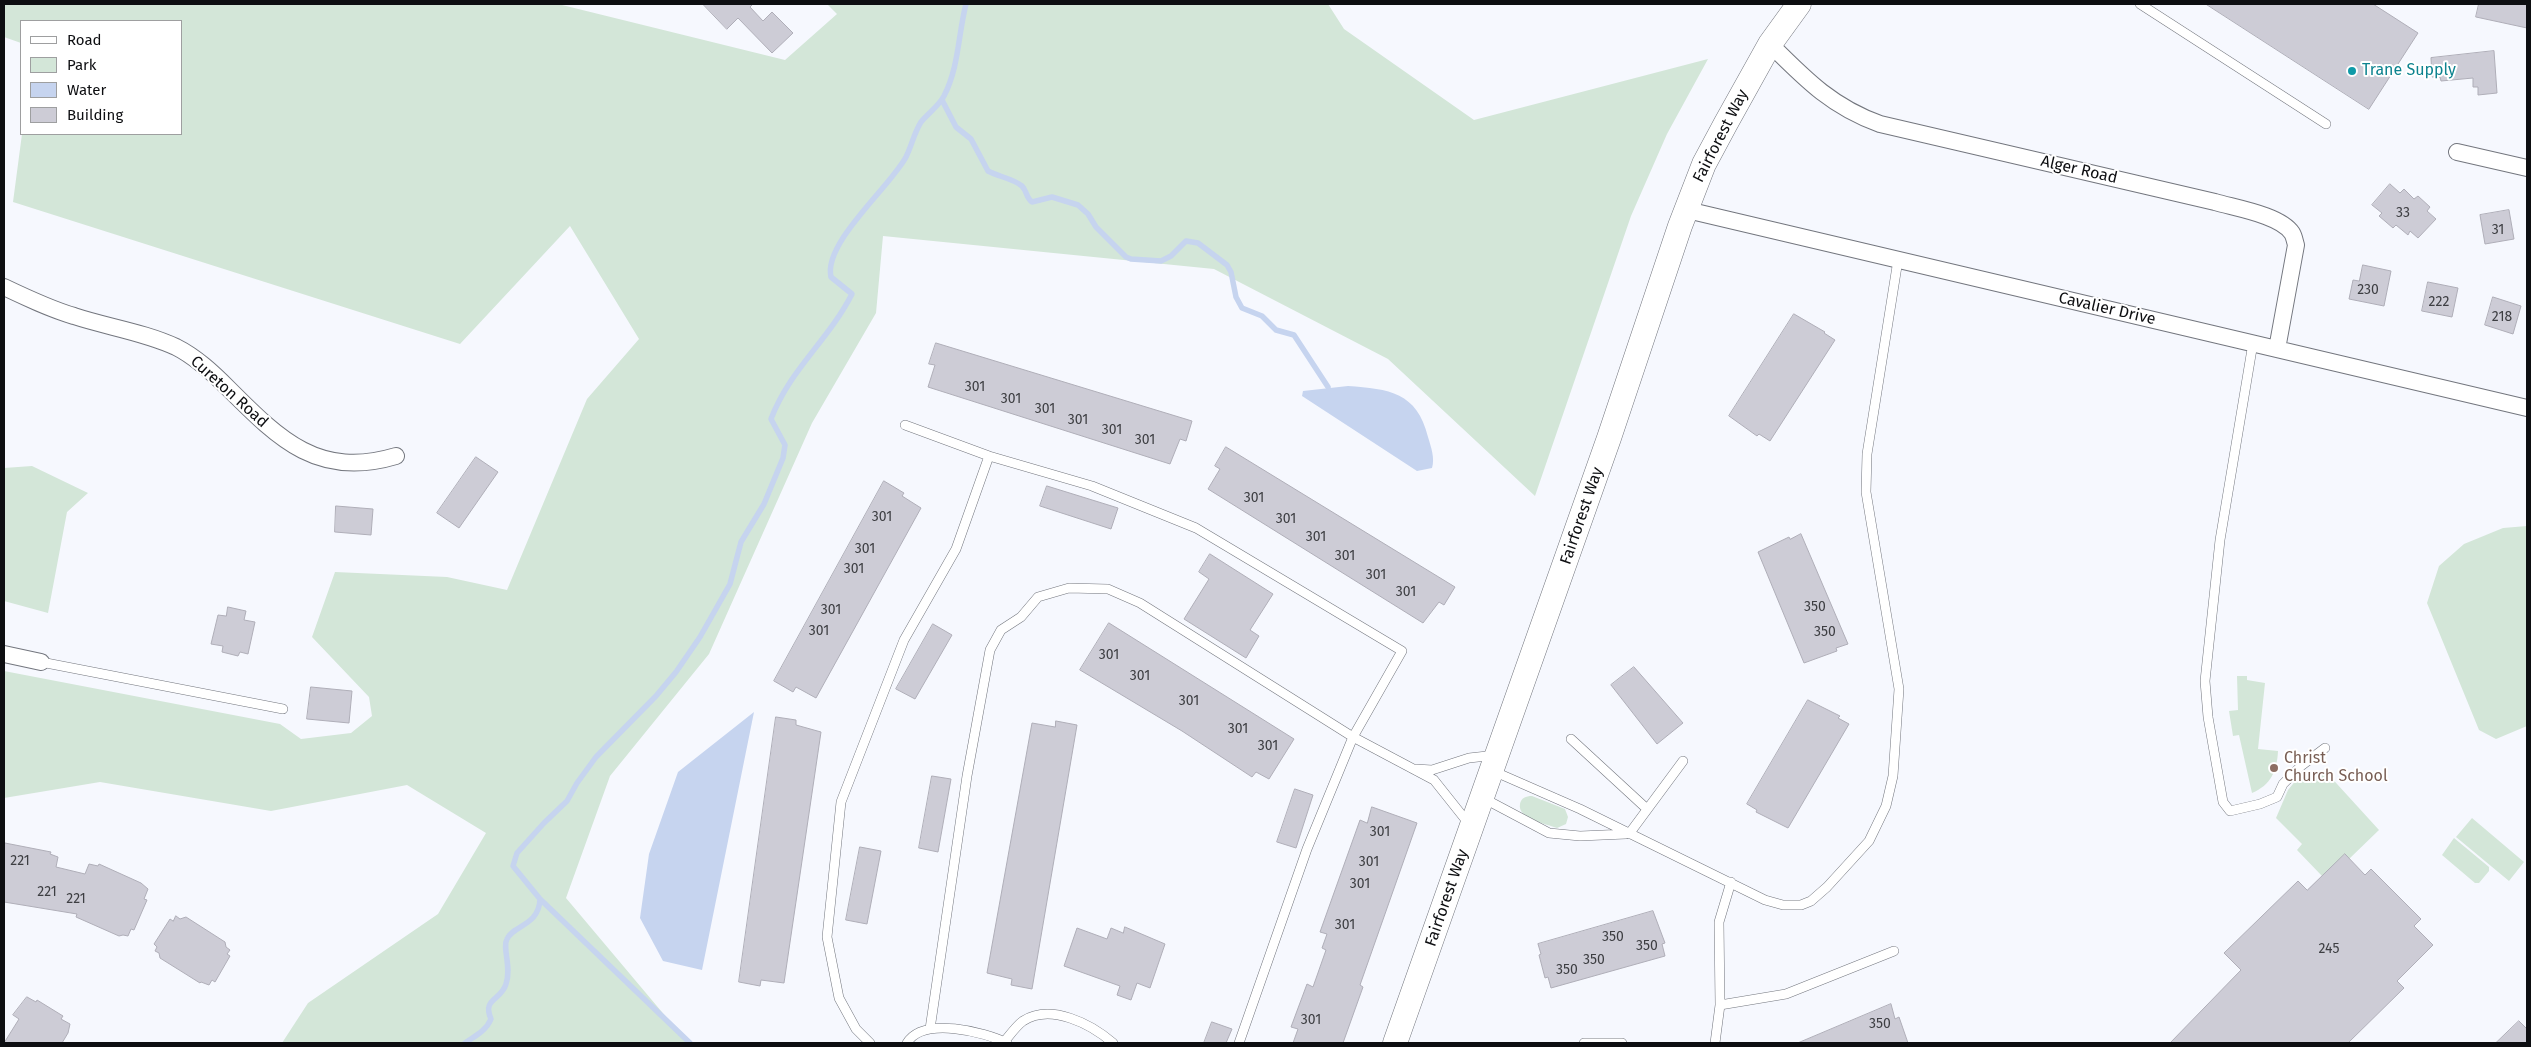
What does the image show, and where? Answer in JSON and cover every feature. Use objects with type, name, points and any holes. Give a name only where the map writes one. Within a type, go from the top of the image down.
[{"type":"main road","name":"Fairforest Way","points":[[1395,1043],[1704,164],[1770,44],[1799,4]]},
{"type":"street","name":"Alger Road","points":[[1770,44],[1812,85],[1854,115],[1880,124],[2215,202],[2261,214],[2280,223],[2292,233],[2296,245],[2277,349]]},
{"type":"street","points":[[2457,152],[2527,168]]},
{"type":"street","name":"Cavalier Drive","points":[[1687,210],[2527,408]]},
{"type":"street","name":"Cureton Road","points":[[4,287],[73,316],[154,338],[177,347],[213,373],[264,424],[302,452],[326,461],[347,463],[372,462],[396,456]]},
{"type":"street","points":[[4,654],[41,662]]},
{"type":"lane","points":[[2140,4],[2326,124]]},
{"type":"lane","points":[[1411,768],[1432,770],[1469,758],[1495,763],[1629,834],[1765,900],[1783,905],[1793,906],[1811,901],[1869,841],[1886,806],[1893,776],[1899,689],[1866,492],[1867,454],[1898,260]]},
{"type":"lane","points":[[2253,343],[2220,540],[2205,681],[2208,717],[2223,802],[2230,811],[2260,804],[2276,797],[2284,784],[2301,766],[2325,748]]},
{"type":"lane","points":[[905,425],[989,456],[1092,486],[1196,528],[1402,651],[1353,737],[1307,849],[1239,1043]]},
{"type":"lane","points":[[870,1043],[856,1029],[839,998],[827,937],[841,802],[904,640],[956,549],[989,456]]},
{"type":"lane","points":[[930,1029],[967,776],[990,650],[1001,630],[1021,617],[1038,597],[1069,588],[1108,589],[1140,603],[1353,737],[1434,780],[1472,827]]},
{"type":"lane","points":[[41,662],[283,709]]},
{"type":"lane","points":[[1571,739],[1647,809]]},
{"type":"lane","points":[[1629,834],[1682,761]]},
{"type":"lane","points":[[1482,798],[1549,833],[1580,836],[1629,834]]},
{"type":"lane","points":[[1715,1043],[1720,1005],[1719,922],[1731,882]]},
{"type":"lane","points":[[1720,1005],[1786,994],[1894,951]]},
{"type":"lane","points":[[907,1043],[910,1039],[930,1029],[955,1028],[1006,1042],[1022,1021],[1043,1014],[1074,1019],[1102,1033],[1113,1043]]},
{"type":"lane","points":[[1584,1043],[1622,1043]]},
{"type":"green space","points":[[4,4],[558,4],[785,60],[837,14],[827,4],[1328,4],[1344,29],[1474,120],[1708,59],[1667,134],[1631,216],[1535,496],[1388,359],[1214,269],[883,236],[876,313],[812,423],[709,654],[610,776],[566,898],[688,1043],[282,1043],[308,1003],[438,914],[486,833],[407,785],[271,811],[100,782],[4,798],[4,671],[280,724],[301,739],[351,733],[372,716],[369,697],[312,637],[335,572],[447,577],[507,590],[587,399],[639,339],[570,226],[460,344],[13,202],[22,135],[182,135],[182,20],[20,20],[20,43],[4,37]]},
{"type":"green space","points":[[32,466],[88,493],[67,512],[48,613],[4,601],[4,468]]},
{"type":"green space","points":[[2527,526],[2527,726],[2496,739],[2479,730],[2427,603],[2439,566],[2464,544],[2503,528]]},
{"type":"green space","points":[[2237,676],[2247,676],[2247,680],[2265,683],[2258,749],[2278,751],[2272,776],[2264,786],[2252,793],[2239,735],[2233,736],[2229,711],[2238,710]]},
{"type":"green space","points":[[2327,773],[2379,830],[2349,859],[2322,876],[2297,850],[2302,844],[2276,818],[2288,790],[2301,774]]},
{"type":"green space","points":[[1532,796],[1565,809],[1568,817],[1566,824],[1557,828],[1523,814],[1520,809],[1521,800]]},
{"type":"green space","points":[[2472,818],[2524,862],[2509,881],[2456,837]]},
{"type":"green space","points":[[2454,838],[2489,867],[2489,871],[2479,883],[2475,883],[2442,855]]},
{"type":"water","points":[[1348,386],[1388,392],[1409,402],[1417,410],[1423,422],[1432,452],[1432,468],[1417,471],[1302,396],[1303,391]]},
{"type":"water","points":[[754,712],[702,970],[663,961],[640,918],[649,854],[678,772]]},
{"type":"building","points":[[703,4],[753,4],[750,7],[763,21],[772,12],[793,33],[772,53],[738,18],[727,29]]},
{"type":"building","name":"Trane Supply","points":[[2206,4],[2373,4],[2418,33],[2369,109]]},
{"type":"building","points":[[2479,4],[2527,4],[2527,28],[2476,17]]},
{"type":"building","points":[[2494,51],[2497,93],[2478,95],[2478,87],[2473,87],[2473,78],[2441,81],[2440,77],[2432,77],[2431,58]]},
{"type":"building","points":[[2390,184],[2400,193],[2404,189],[2414,199],[2418,196],[2430,207],[2427,211],[2436,219],[2418,238],[2410,231],[2408,235],[2396,225],[2393,228],[2379,216],[2382,213],[2372,205]]},
{"type":"building","points":[[2509,210],[2514,239],[2485,244],[2480,215]]},
{"type":"building","points":[[2363,265],[2391,271],[2384,306],[2349,299],[2353,280],[2359,281]]},
{"type":"building","points":[[2428,282],[2458,288],[2452,317],[2422,311]]},
{"type":"building","points":[[2493,297],[2521,306],[2513,334],[2485,325]]},
{"type":"building","points":[[1794,314],[1835,340],[1770,441],[1759,434],[1757,436],[1729,416]]},
{"type":"building","points":[[936,343],[1192,421],[1186,441],[1180,439],[1170,464],[928,387],[935,365],[929,364]]},
{"type":"building","points":[[1226,447],[1455,587],[1444,605],[1439,602],[1423,623],[1208,489],[1220,469],[1215,466]]},
{"type":"building","points":[[476,457],[498,472],[459,528],[437,513]]},
{"type":"building","points":[[884,481],[904,493],[902,496],[921,508],[816,698],[796,687],[793,692],[774,681]]},
{"type":"building","points":[[1047,486],[1118,508],[1111,529],[1040,506]]},
{"type":"building","points":[[336,506],[373,509],[371,535],[335,532]]},
{"type":"building","points":[[1801,534],[1848,644],[1836,648],[1837,651],[1804,663],[1758,552],[1789,537],[1790,539]]},
{"type":"building","points":[[1210,554],[1273,594],[1250,630],[1259,636],[1246,658],[1184,619],[1209,579],[1199,572]]},
{"type":"building","points":[[228,607],[246,611],[244,620],[255,622],[248,654],[240,652],[238,656],[222,652],[223,646],[211,644],[218,615],[226,616]]},
{"type":"building","points":[[1109,623],[1294,739],[1269,779],[1256,772],[1252,777],[1182,731],[1080,670]]},
{"type":"building","points":[[933,624],[952,635],[915,699],[896,689]]},
{"type":"building","points":[[1634,667],[1683,723],[1657,744],[1611,685]]},
{"type":"building","points":[[311,687],[352,691],[349,723],[307,719]]},
{"type":"building","points":[[1808,700],[1840,716],[1838,718],[1849,724],[1788,828],[1756,812],[1757,810],[1747,804]]},
{"type":"building","points":[[776,717],[796,720],[796,725],[821,732],[784,983],[761,980],[760,986],[739,982]]},
{"type":"building","points":[[1056,721],[1077,725],[1032,989],[1011,985],[1012,979],[987,973],[1032,723],[1055,727]]},
{"type":"building","points":[[932,776],[951,779],[938,852],[919,848]]},
{"type":"building","points":[[1295,789],[1313,795],[1296,848],[1277,842]]},
{"type":"building","points":[[1372,807],[1417,823],[1360,985],[1363,987],[1343,1043],[1293,1043],[1298,1029],[1291,1027],[1307,984],[1313,987],[1326,950],[1322,948],[1327,934],[1320,932],[1360,820],[1367,823]]},
{"type":"building","points":[[5,843],[51,852],[50,854],[58,857],[56,867],[85,874],[89,864],[98,866],[99,864],[141,883],[148,889],[144,899],[147,900],[134,930],[131,929],[128,936],[119,936],[76,917],[77,914],[4,902]]},
{"type":"building","points":[[860,847],[881,851],[867,924],[846,920]]},
{"type":"building","points":[[2345,854],[2365,875],[2371,869],[2421,919],[2414,926],[2433,945],[2397,981],[2404,988],[2348,1043],[2170,1043],[2241,970],[2224,953],[2298,881],[2307,890]]},
{"type":"building","points":[[1653,911],[1665,943],[1662,944],[1665,956],[1551,988],[1548,977],[1545,978],[1538,944]]},
{"type":"building","points":[[176,916],[180,919],[186,917],[225,942],[226,947],[230,950],[227,954],[230,956],[215,982],[212,980],[209,985],[200,983],[160,958],[159,953],[155,951],[157,947],[154,944],[170,919],[173,921]]},
{"type":"building","points":[[1125,927],[1165,944],[1150,988],[1137,983],[1131,1000],[1117,995],[1120,986],[1064,966],[1077,928],[1107,939],[1111,928],[1123,933]]},
{"type":"building","points":[[27,997],[36,1002],[37,1000],[63,1016],[61,1019],[70,1024],[68,1033],[62,1043],[4,1043],[19,1019],[13,1015]]},
{"type":"building","points":[[1891,1004],[1895,1019],[1899,1017],[1908,1043],[1798,1043]]},
{"type":"building","points":[[2519,1021],[2527,1029],[2527,1043],[2496,1043]]},
{"type":"building","points":[[1212,1022],[1232,1029],[1226,1043],[1204,1043]]},
{"type":"waterway","points":[[465,1043],[480,1033],[489,1023],[491,1019],[489,1012],[490,1003],[504,990],[508,978],[507,939],[510,934],[531,920],[539,908],[540,899],[513,866],[517,853],[567,801],[577,783],[596,757],[656,696],[676,672],[700,637],[730,584],[741,542],[764,504],[783,458],[785,445],[771,419],[788,385],[832,326],[852,294],[831,277],[831,263],[837,248],[860,215],[898,169],[906,157],[921,122],[944,96],[953,74],[966,4]]},
{"type":"waterway","points":[[942,100],[956,127],[971,139],[988,171],[1022,186],[1032,202],[1052,197],[1078,205],[1088,214],[1096,227],[1126,257],[1161,261],[1171,256],[1186,241],[1198,243],[1227,265],[1231,272],[1236,297],[1242,308],[1262,316],[1276,330],[1294,335],[1328,387]]},
{"type":"waterway","points":[[540,899],[690,1043]]},
{"type":"place","name":"Trane Supply","points":[[2352,71]]},
{"type":"place","name":"Christ Church School","points":[[2274,768]]}]
